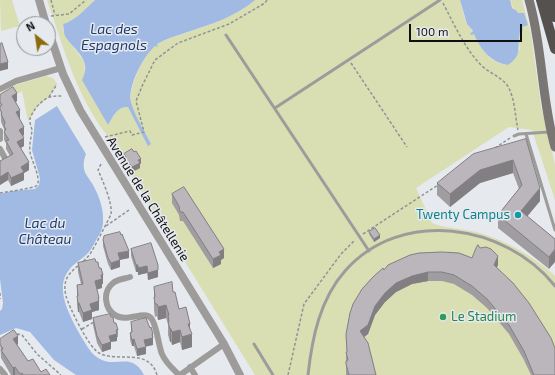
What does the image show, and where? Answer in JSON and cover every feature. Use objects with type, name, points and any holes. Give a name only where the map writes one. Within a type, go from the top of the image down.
[{"type":"highway","points":[[541,0],[555,50]]},
{"type":"highway","points":[[550,0],[555,17]]},
{"type":"main road","points":[[529,0],[538,41],[555,147]]},
{"type":"street","points":[[39,0],[44,16]]},
{"type":"street","name":"Avenue de la Châtellenie","points":[[56,53],[70,91],[86,121],[224,344],[240,375]]},
{"type":"street","points":[[0,89],[16,81],[61,68]]},
{"type":"street","points":[[0,131],[0,139]]},
{"type":"street","points":[[0,149],[6,160]]},
{"type":"street","points":[[130,277],[117,280],[108,290],[106,301],[110,311],[122,318],[145,315],[150,317],[163,357],[180,375],[224,344]]},
{"type":"street","points":[[190,367],[195,375]]},
{"type":"street","points":[[0,369],[5,375]]},
{"type":"lane","points":[[275,108],[440,0]]},
{"type":"lane","points":[[226,35],[369,251]]},
{"type":"lane","points":[[514,136],[518,134],[553,132]]},
{"type":"lane","points":[[526,134],[555,230]]},
{"type":"lane","points":[[308,375],[310,353],[316,329],[330,292],[345,270],[369,251],[391,239],[431,230],[455,231],[488,239],[513,250],[528,261],[555,286]]},
{"type":"lane","points":[[254,344],[273,375]]},
{"type":"path","points":[[51,0],[55,15],[69,14],[86,0]]},
{"type":"path","points":[[103,137],[130,131],[132,135],[144,132],[136,101],[155,60],[178,43],[229,24],[265,3],[267,0]]},
{"type":"path","points":[[440,0],[464,43],[481,65],[500,78],[507,85],[512,96],[518,134]]},
{"type":"path","points":[[349,60],[407,148]]},
{"type":"path","points":[[0,193],[34,188],[39,182],[30,151],[32,128],[30,120],[32,113],[37,106],[49,97],[57,84]]},
{"type":"path","points":[[49,97],[62,96]]},
{"type":"path","points":[[102,164],[98,170],[107,191],[111,213],[90,255],[70,271],[66,283],[66,294],[75,318],[95,351],[100,354],[143,359],[153,366],[157,375]]},
{"type":"path","points":[[104,227],[129,210]]},
{"type":"path","points":[[0,293],[0,299]]},
{"type":"path","points":[[82,329],[110,311]]},
{"type":"path","points":[[15,333],[22,335],[37,354],[61,375]]},
{"type":"green space","points":[[0,0],[12,0],[17,16],[16,27],[1,31]]},
{"type":"green space","name":"Le Stadium","points":[[47,0],[95,0],[76,17],[63,24],[63,31],[67,39],[84,61],[85,74],[108,125],[118,110],[128,107],[151,144],[131,102],[134,82],[148,53],[160,42],[223,19],[234,14],[255,0],[460,0],[467,24],[480,46],[491,59],[501,64],[508,65],[520,49],[518,38],[522,28],[517,11],[513,8],[510,0],[522,0],[531,34],[541,106],[555,164],[555,200],[532,130],[509,127],[416,188],[432,223],[493,237],[516,248],[538,262],[555,276],[555,375],[255,375],[86,103],[71,70],[56,26],[56,16],[53,16]]},
{"type":"green space","points":[[46,76],[53,78],[57,84],[49,97],[37,107],[28,121],[22,91],[0,104],[0,93],[16,85]]},
{"type":"water","name":"Lac des Espagnols","points":[[95,0],[255,0],[245,8],[212,24],[157,44],[158,47],[155,46],[146,56],[137,72],[130,96],[135,112],[151,144],[148,146],[128,107],[118,110],[108,125],[82,80],[85,73],[84,61],[64,34],[63,24],[76,17]]},
{"type":"water","points":[[460,0],[510,0],[512,8],[518,13],[524,13],[528,25],[522,27],[523,30],[520,32],[519,37],[518,54],[513,61],[508,65],[496,61],[483,50],[474,34],[470,34],[473,31],[467,24]]},
{"type":"water","name":"Lac du Château","points":[[57,106],[86,154],[84,169],[99,198],[103,217],[102,230],[91,248],[87,254],[71,268],[65,278],[63,295],[69,314],[82,338],[95,356],[108,362],[130,362],[135,364],[144,375],[76,375],[54,360],[30,332],[16,328],[0,335],[0,311],[3,303],[0,279],[0,194],[12,191],[35,189],[39,185],[40,178],[32,150],[35,120]]},
{"type":"building","points":[[2,43],[8,62],[0,64],[0,44]]},
{"type":"building","points":[[13,87],[17,93],[12,96],[20,110],[16,112],[24,127],[19,130],[24,138],[17,142],[29,162],[21,167],[24,172],[11,178],[8,172],[0,177],[0,161],[13,154],[6,141],[9,140],[4,132],[6,129],[0,109],[0,106],[2,105],[0,102],[0,95]]},
{"type":"building","points":[[526,139],[540,188],[521,211],[555,239],[555,249],[549,257],[498,215],[522,185],[513,160],[480,170],[450,194],[437,183],[473,154]]},
{"type":"building","points":[[132,149],[134,152],[136,151],[141,159],[138,160],[140,163],[132,167],[130,164],[128,165],[124,158],[126,157],[124,154]]},
{"type":"building","points":[[184,187],[224,249],[219,252],[221,255],[213,259],[183,212],[180,212],[179,206],[172,194]]},
{"type":"building","points":[[375,228],[380,235],[374,239],[369,232]]},
{"type":"building","points":[[120,232],[129,251],[118,253],[120,260],[111,263],[103,240],[104,236]]},
{"type":"building","points":[[151,243],[158,265],[158,270],[148,273],[147,266],[138,268],[131,249]]},
{"type":"building","points":[[478,245],[480,248],[486,247],[491,249],[498,256],[494,265],[513,283],[529,303],[551,338],[555,348],[555,375],[534,375],[524,351],[509,325],[487,299],[472,286],[454,275],[442,272],[428,272],[412,276],[396,283],[385,293],[375,306],[368,325],[360,331],[368,343],[376,375],[349,375],[346,364],[346,361],[348,360],[346,352],[346,334],[350,313],[353,304],[362,289],[373,277],[383,268],[384,270],[388,265],[410,255],[419,253],[459,253],[472,258]]},
{"type":"building","points":[[95,259],[96,262],[98,262],[99,268],[101,268],[103,275],[101,275],[102,279],[95,281],[99,301],[90,304],[92,310],[83,313],[78,303],[77,296],[77,285],[83,284],[78,263]]},
{"type":"building","points":[[172,282],[173,292],[175,292],[179,309],[186,307],[190,324],[188,324],[192,334],[182,337],[180,330],[172,332],[170,329],[168,322],[169,315],[166,305],[158,307],[157,304],[155,304],[154,287]]},
{"type":"building","points":[[110,314],[111,317],[113,317],[114,323],[116,323],[118,330],[116,330],[117,334],[109,336],[111,342],[102,345],[97,336],[93,318]]},
{"type":"building","points":[[146,318],[150,328],[151,327],[153,338],[144,340],[146,347],[137,349],[134,339],[132,340],[130,333],[132,332],[131,322]]},
{"type":"building","points":[[14,330],[18,336],[13,339],[28,361],[33,359],[41,372],[46,369],[50,375],[23,375],[22,373],[20,374],[15,367],[13,368],[1,350],[3,349],[0,344],[0,339]]},
{"type":"place","name":"Twenty Campus","points":[[518,215]]},
{"type":"place","name":"Le Stadium","points":[[443,317]]}]
